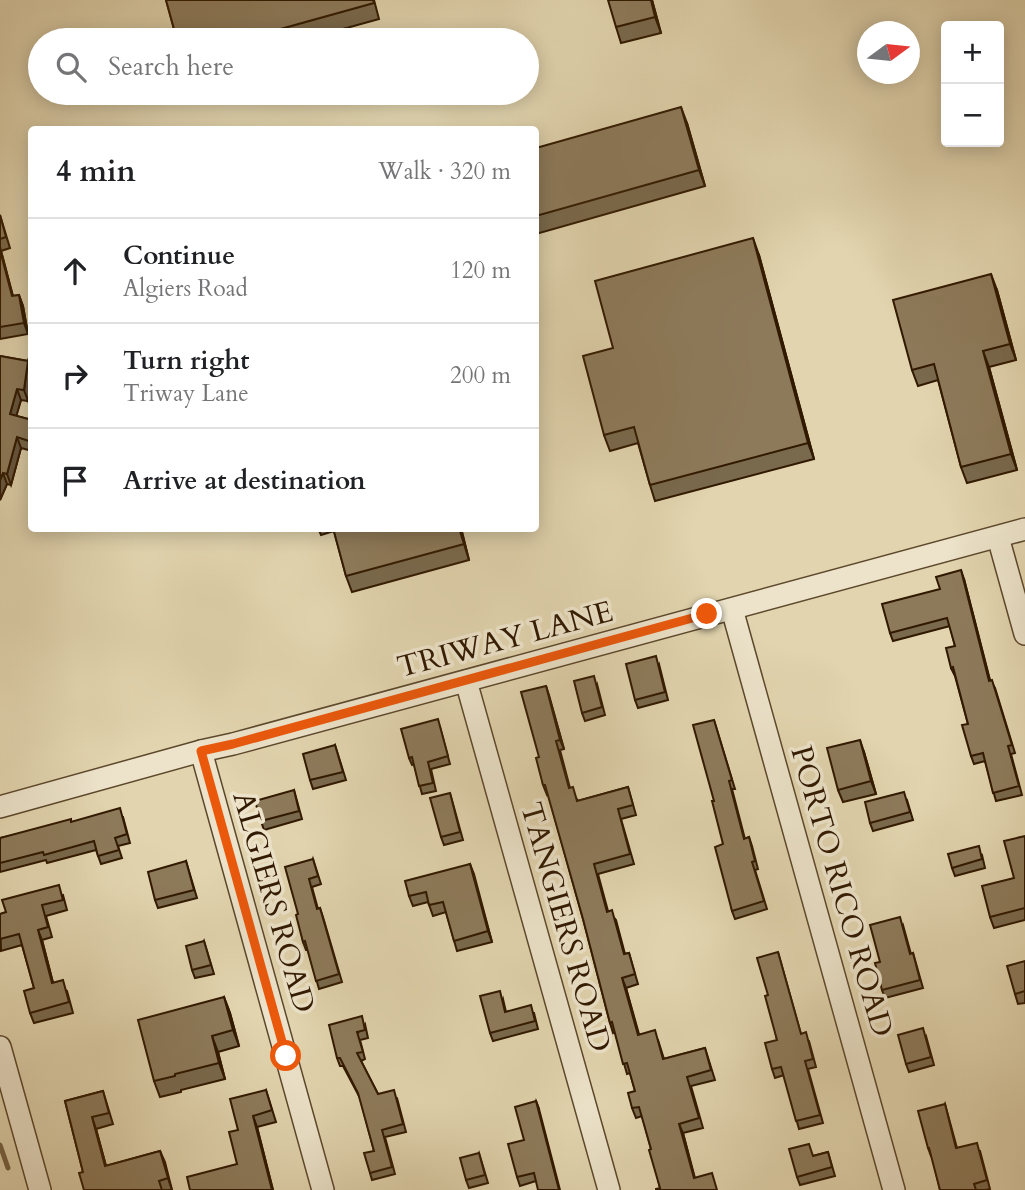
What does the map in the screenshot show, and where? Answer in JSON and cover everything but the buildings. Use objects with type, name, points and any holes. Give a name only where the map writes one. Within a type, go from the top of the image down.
[{"type":"street","name":"TRIWAY LANE","points":[[0,807],[1025,529]]},
{"type":"street","points":[[998,537],[1025,634]]},
{"type":"street","name":"PORTO RICO ROAD","points":[[732,609],[894,1190]]},
{"type":"street","name":"TANGIERS ROAD","points":[[466,681],[609,1190]]},
{"type":"street","name":"ALGIERS ROAD","points":[[201,751],[323,1190]]},
{"type":"street","points":[[0,1047],[40,1190]]},
{"type":"waterway","points":[[0,1145],[8,1168]]},
{"type":"route","points":[[286,1056],[201,751],[707,614]]}]
